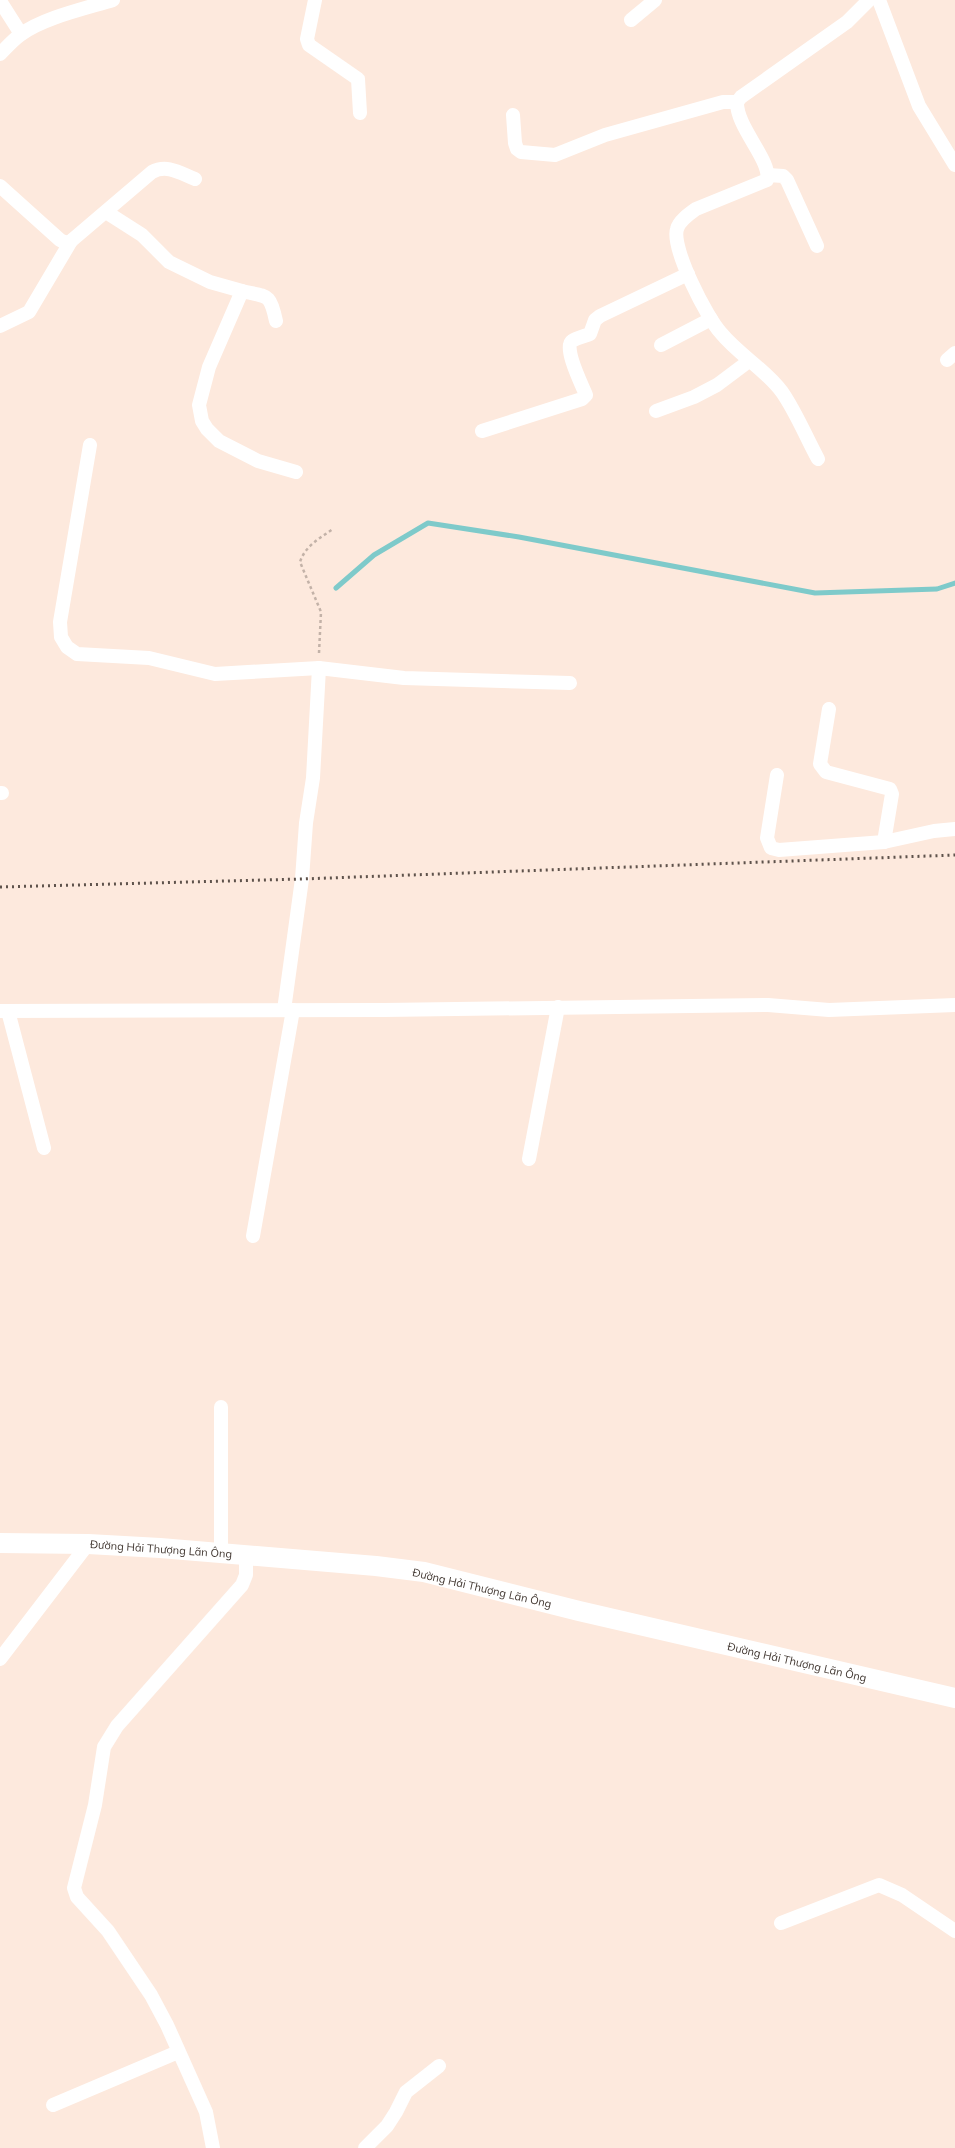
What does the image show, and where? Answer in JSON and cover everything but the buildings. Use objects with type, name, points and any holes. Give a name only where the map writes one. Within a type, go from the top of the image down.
[{"type":"street","points":[[0,54],[21,34],[72,12],[113,0]]},
{"type":"street","points":[[316,0],[307,39],[309,45],[358,79],[360,113]]},
{"type":"street","points":[[631,20],[655,0]]},
{"type":"street","points":[[818,459],[782,393],[769,377],[749,361],[720,333],[711,319],[688,274],[677,244],[677,228],[686,216],[696,209],[763,183],[768,175],[767,169],[740,118],[737,102],[741,97],[847,22],[868,0],[873,0]]},
{"type":"street","points":[[879,0],[919,106],[955,165]]},
{"type":"street","points":[[0,1],[21,34]]},
{"type":"street","points":[[512,115],[517,149],[521,152],[555,155],[605,135],[724,102],[737,102]]},
{"type":"street","points":[[0,326],[29,312],[71,241],[152,172],[160,168],[166,168],[195,179]]},
{"type":"street","points":[[768,175],[783,176],[786,180],[817,246]]},
{"type":"street","points":[[0,186],[60,240],[66,243],[71,241]]},
{"type":"street","points":[[106,212],[142,235],[169,262],[210,282],[268,297],[272,303],[276,321]]},
{"type":"street","points":[[482,431],[582,399],[586,395],[570,354],[569,345],[572,340],[590,334],[595,320],[600,316],[688,274]]},
{"type":"street","points":[[242,291],[209,367],[199,405],[202,421],[207,430],[219,441],[258,461],[296,472]]},
{"type":"street","points":[[661,345],[711,319]]},
{"type":"street","points":[[656,412],[694,397],[717,385],[749,361]]},
{"type":"street","points":[[90,445],[60,622],[60,637],[67,647],[78,654],[149,658],[215,674],[319,668],[390,677],[570,683]]},
{"type":"street","points":[[253,1236],[288,1010],[302,879],[306,822],[313,778],[319,668]]},
{"type":"street","points":[[829,709],[821,758],[822,769],[826,772],[890,789],[892,794],[884,842]]},
{"type":"street","points":[[777,775],[767,838],[771,848],[779,850],[884,842],[934,831],[955,829]]},
{"type":"street","points":[[44,1148],[4,1011],[288,1010],[768,1005],[829,1010],[955,1005]]},
{"type":"street","points":[[529,1159],[558,1007]]},
{"type":"street","points":[[221,1407],[221,1552]]},
{"type":"street","name":"Đường Hải Thượng Lãn Ông","points":[[0,1543],[88,1544],[221,1552],[424,1572],[579,1612],[955,1698]]},
{"type":"street","points":[[0,1659],[88,1544]]},
{"type":"street","points":[[210,2147],[206,2112],[151,1995],[108,1931],[77,1897],[75,1881],[95,1805],[106,1741],[117,1726],[242,1585],[246,1575],[246,1554]]},
{"type":"street","points":[[781,1923],[879,1885],[902,1895],[955,1931]]},
{"type":"street","points":[[53,2105],[178,2052]]},
{"type":"street","points":[[365,2148],[387,2126],[406,2092],[439,2066]]},
{"type":"path","points":[[319,668],[321,612],[300,562],[302,554],[307,548],[333,528]]},
{"type":"waterway","points":[[336,588],[374,555],[428,523],[519,537],[815,593],[937,589],[955,583]]},
{"type":"railway","points":[[0,887],[302,879],[955,855]]}]
